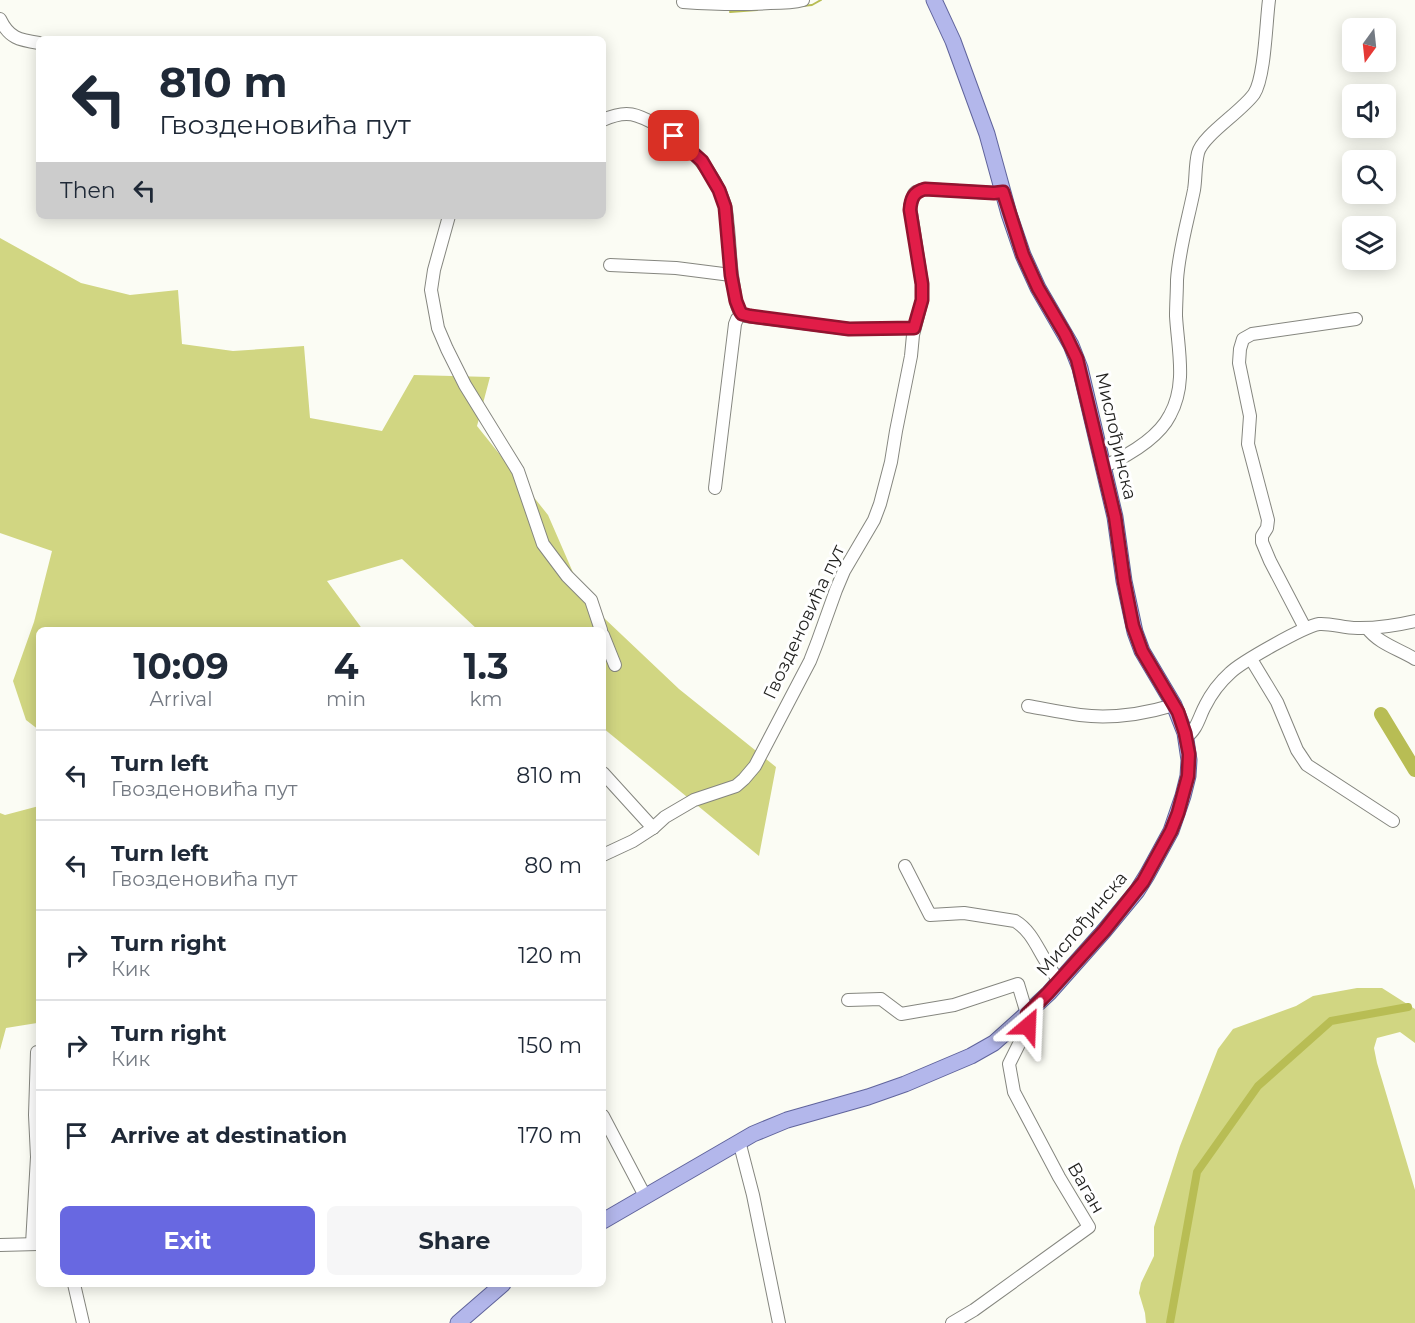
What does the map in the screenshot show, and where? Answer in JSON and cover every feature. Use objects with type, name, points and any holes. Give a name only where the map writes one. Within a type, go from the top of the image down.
[{"type":"main road","name":"Мислођинска","points":[[606,1219],[739,1141],[776,1124],[868,1097],[927,1075],[987,1048],[1027,1014],[1120,913],[1147,875],[1171,831],[1180,808],[1188,776],[1189,754],[1186,737],[1174,705],[1142,651],[1135,632],[1125,590],[1115,517],[1077,359],[1038,288],[1023,255],[987,134],[959,56],[934,0]]},
{"type":"main road","points":[[458,1323],[499,1287]]},
{"type":"street","points":[[683,2],[758,4],[803,0]]},
{"type":"street","points":[[1103,467],[1150,439],[1163,426],[1178,397],[1181,380],[1176,313],[1177,280],[1194,188],[1198,150],[1255,93],[1261,76],[1269,0]]},
{"type":"street","points":[[0,19],[4,28],[11,35],[20,40],[36,43]]},
{"type":"street","points":[[606,119],[616,114],[640,116],[664,129],[702,161],[719,190],[725,207],[731,275],[736,301],[742,314],[843,329],[914,328]]},
{"type":"street","name":"Гвозденовића пут","points":[[606,854],[633,841],[665,817],[694,800],[736,786],[754,766],[814,652],[844,571],[874,519],[880,504],[891,462],[914,328],[922,300],[922,284],[910,210],[914,194],[925,189],[1003,192]]},
{"type":"street","points":[[448,219],[431,290],[438,328],[465,386],[518,471],[543,544],[567,576],[591,600],[600,627]]},
{"type":"street","points":[[610,265],[675,268],[731,275]]},
{"type":"street","points":[[715,488],[735,324],[742,314]]},
{"type":"street","points":[[1305,628],[1262,542],[1268,520],[1248,444],[1250,416],[1240,372],[1240,349],[1242,339],[1252,334],[1356,319]]},
{"type":"street","points":[[1186,737],[1193,732],[1206,704],[1225,677],[1251,658],[1305,628],[1319,624],[1367,628],[1415,621]]},
{"type":"street","points":[[1367,628],[1382,642],[1415,659]]},
{"type":"street","points":[[606,642],[615,665]]},
{"type":"street","points":[[1251,658],[1277,702],[1297,750],[1307,765],[1393,821]]},
{"type":"street","points":[[1028,706],[1081,715],[1114,716],[1174,705]]},
{"type":"street","points":[[606,775],[653,828]]},
{"type":"street","points":[[905,866],[930,915],[964,913],[1015,921],[1034,938],[1059,981]]},
{"type":"street","points":[[848,1000],[881,999],[901,1014],[954,1005],[1018,984],[1027,1014]]},
{"type":"street","name":"Ваган","points":[[952,1323],[974,1310],[1089,1227],[1059,1177],[1014,1092],[1008,1064],[1028,1026],[1027,1014]]},
{"type":"street","points":[[36,1084],[36,1136]]},
{"type":"street","points":[[606,1122],[645,1196]]},
{"type":"street","points":[[739,1141],[753,1195],[779,1323]]},
{"type":"street","points":[[0,1245],[35,1244],[36,1200]]},
{"type":"street","points":[[75,1287],[83,1323]]},
{"type":"green space","points":[[0,238],[81,283],[130,295],[178,290],[182,344],[233,351],[304,346],[310,418],[382,431],[414,375],[490,377],[477,426],[548,515],[585,600],[679,689],[776,767],[759,856],[606,730],[606,627],[475,627],[402,559],[327,581],[361,627],[36,627],[36,728],[26,720],[13,681],[34,622],[52,551],[0,533]]},
{"type":"green space","points":[[36,807],[36,1023],[6,1028],[0,1050],[0,813],[5,815]]},
{"type":"green space","points":[[1357,988],[1382,988],[1415,1009],[1415,1043],[1400,1032],[1377,1038],[1374,1048],[1415,1190],[1415,1323],[1146,1323],[1139,1293],[1141,1283],[1154,1256],[1154,1227],[1180,1146],[1218,1049],[1233,1029],[1296,1006],[1313,996]]},
{"type":"waterway","points":[[802,6],[812,5],[821,0]]},
{"type":"waterway","points":[[730,12],[757,10]]},
{"type":"waterway","points":[[1381,714],[1415,770]]},
{"type":"waterway","points":[[1170,1323],[1197,1172],[1258,1086],[1331,1021],[1408,1007]]},
{"type":"route","points":[[674,136],[702,161],[719,190],[725,207],[731,275],[736,301],[742,314],[849,329],[914,328],[922,300],[922,284],[910,210],[914,194],[925,189],[1003,192],[1023,255],[1038,288],[1077,359],[1115,517],[1133,626],[1142,651],[1161,681],[1181,721],[1187,742],[1189,767],[1180,808],[1171,831],[1143,882],[1104,931],[1027,1014],[1028,1026]]}]
